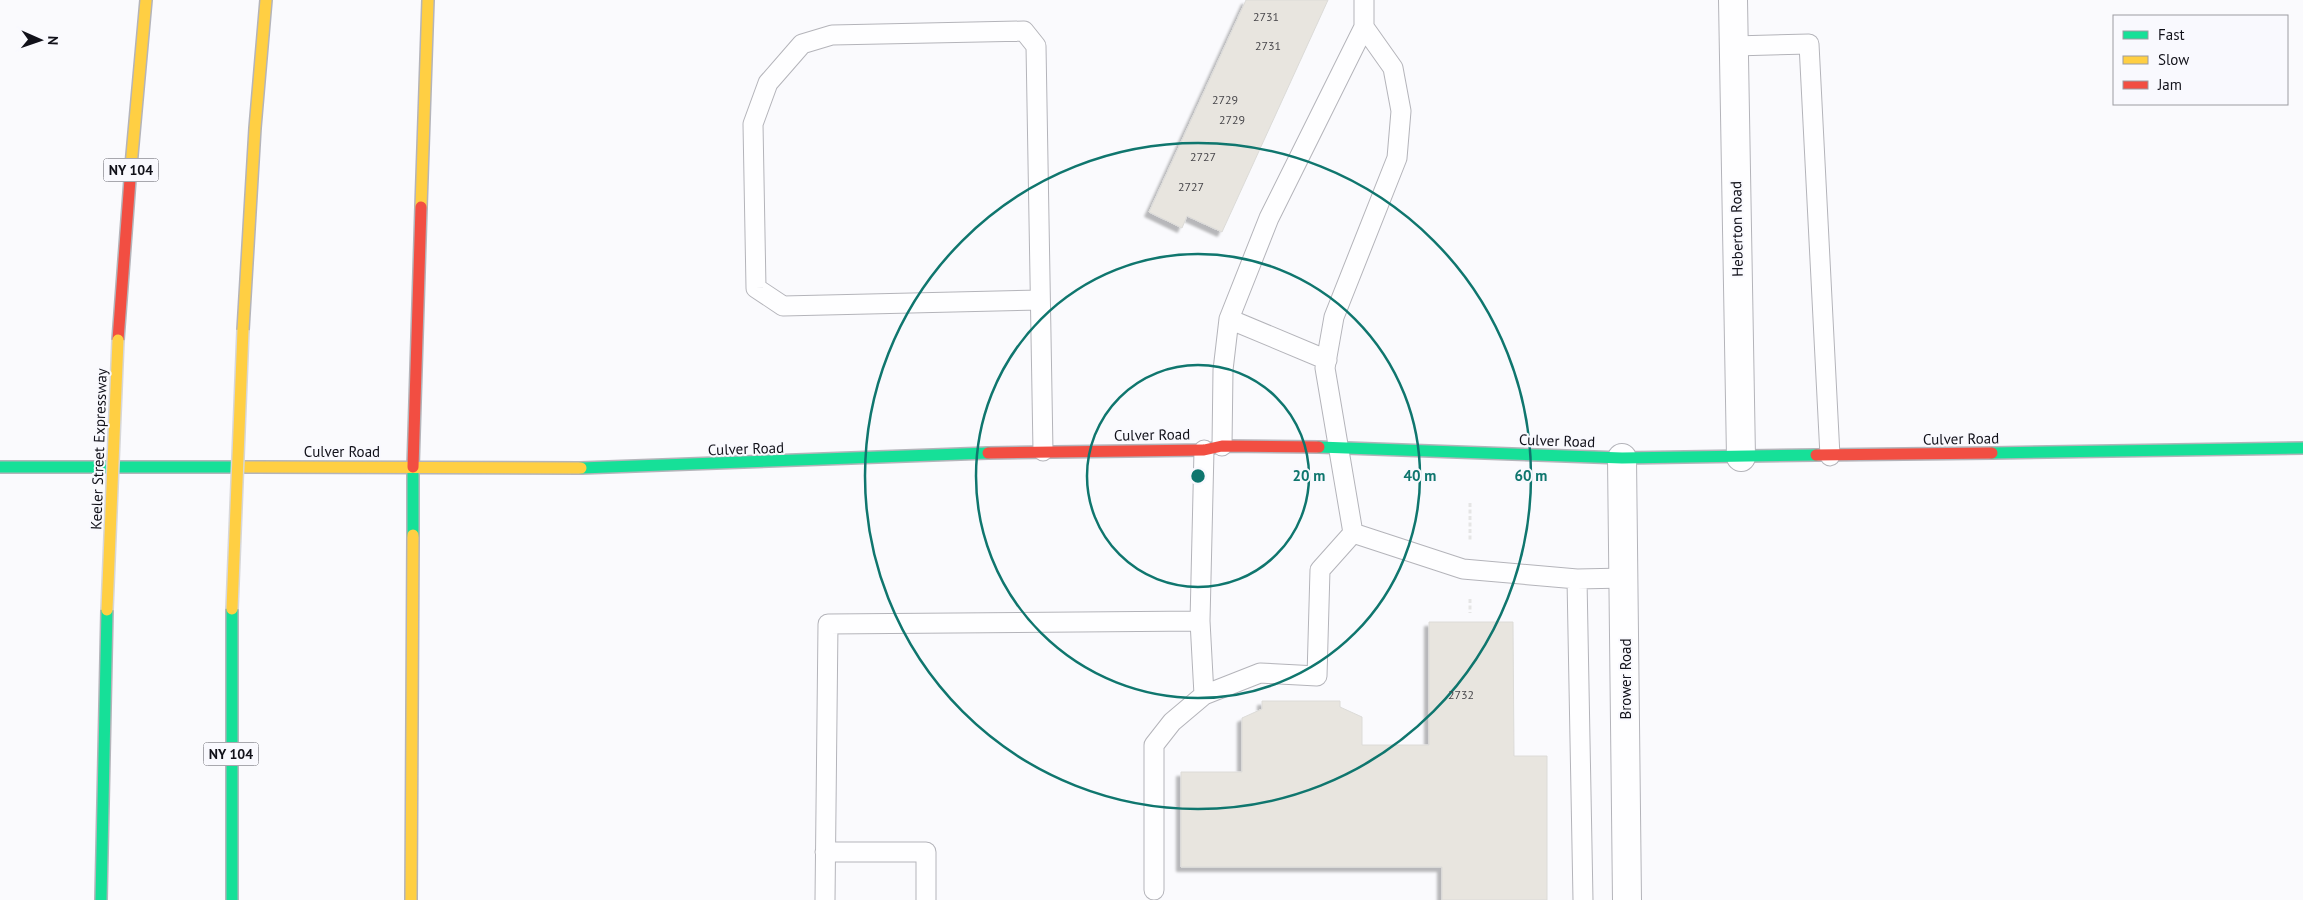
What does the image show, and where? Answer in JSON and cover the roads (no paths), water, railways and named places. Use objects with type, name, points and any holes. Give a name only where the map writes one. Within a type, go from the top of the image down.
[{"type":"main road","name":"Keeler Street Expressway","points":[[101,900],[107,610],[118,340],[146,0]]},
{"type":"main road","name":"NY 104","points":[[232,900],[230,718],[232,609],[243,330],[255,128],[266,0]]},
{"type":"main road","points":[[411,900],[413,467],[428,0]]},
{"type":"main road","name":"Culver Road","points":[[0,467],[649,467],[1042,451],[1213,448],[1338,447],[1622,458],[2303,448]]},
{"type":"street","name":"Heberton Road","points":[[1733,0],[1741,457]]},
{"type":"street","name":"Brower Road","points":[[1622,458],[1628,900]]},
{"type":"lane","points":[[1204,695],[1200,621],[1213,448],[1229,319],[1269,218],[1364,27],[1364,0]]},
{"type":"lane","points":[[1353,533],[1325,368],[1334,317],[1397,158],[1401,111],[1393,68],[1364,27]]},
{"type":"lane","points":[[1040,300],[783,306],[756,288],[753,124],[768,82],[802,44],[832,35],[1024,31],[1036,46],[1040,300],[1042,451]]},
{"type":"lane","points":[[1734,46],[1809,44],[1830,456]]},
{"type":"lane","points":[[1229,319],[1327,360]]},
{"type":"lane","points":[[1353,533],[1463,569],[1576,579],[1625,578]]},
{"type":"lane","points":[[1154,890],[1154,745],[1172,722],[1204,695],[1260,673],[1318,676],[1320,570],[1353,533]]},
{"type":"lane","points":[[1576,579],[1583,900]]},
{"type":"lane","points":[[825,900],[828,624],[1200,621]]},
{"type":"lane","points":[[825,852],[926,852],[926,900]]}]
